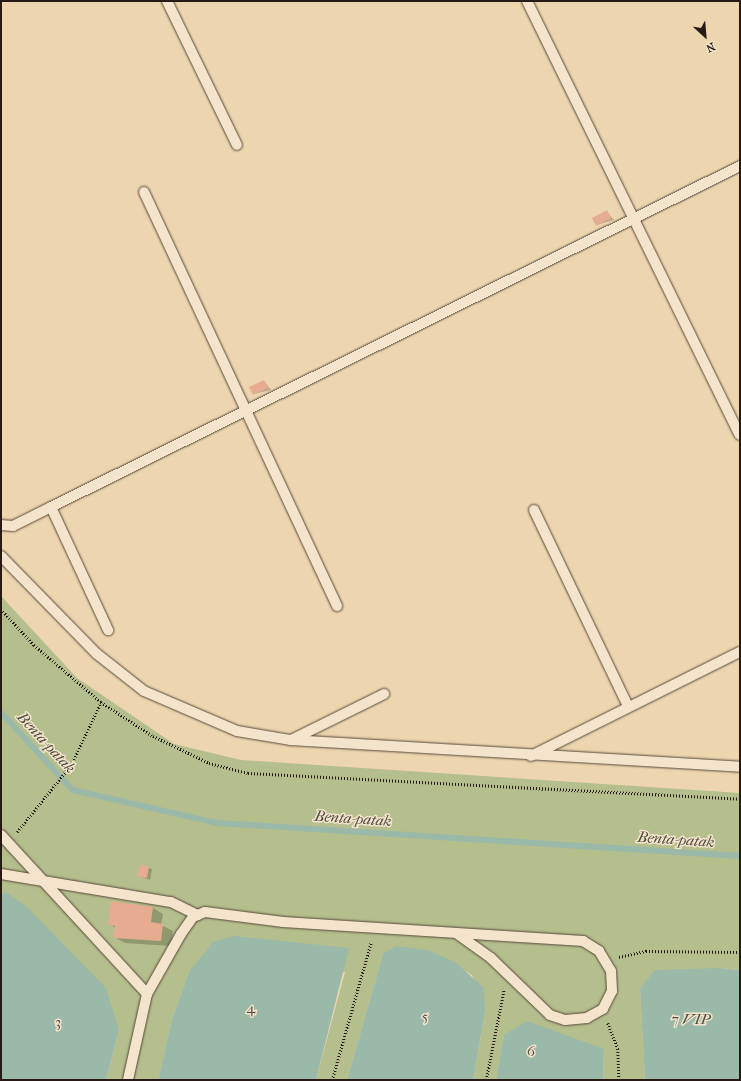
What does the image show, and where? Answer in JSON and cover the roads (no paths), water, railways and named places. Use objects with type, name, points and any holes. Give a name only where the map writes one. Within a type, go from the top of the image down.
[{"type":"lane","points":[[167,1],[236,145]]},
{"type":"lane","points":[[527,1],[740,435]]},
{"type":"lane","points":[[1,525],[12,526],[245,409],[740,166]]},
{"type":"lane","points":[[144,192],[337,606]]},
{"type":"lane","points":[[51,507],[108,630]]},
{"type":"lane","points":[[534,510],[628,706]]},
{"type":"lane","points":[[1,556],[97,654],[144,691],[238,731],[291,740],[529,757],[740,767]]},
{"type":"lane","points":[[529,757],[628,706],[740,652]]},
{"type":"lane","points":[[291,740],[384,694]]},
{"type":"lane","points":[[4,839],[147,994]]},
{"type":"lane","points":[[1,874],[41,879],[171,902],[198,915],[224,912],[283,922],[583,941],[599,951],[611,970],[612,991],[603,1009],[580,1018],[565,1020],[550,1015],[508,975],[456,933]]},
{"type":"lane","points":[[128,1080],[147,994],[181,934],[198,915]]},
{"type":"water","name":"3","points":[[6,892],[27,907],[106,988],[119,1030],[106,1080],[1,1080],[1,895]]},
{"type":"water","name":"4","points":[[234,936],[349,948],[316,1080],[158,1080],[172,1019],[189,972],[213,942]]},
{"type":"water","name":"5","points":[[396,946],[431,951],[455,962],[484,988],[485,1013],[473,1080],[347,1080],[383,954]]},
{"type":"water","name":"7 VIP","points":[[720,968],[740,970],[740,1080],[645,1080],[640,989],[655,970]]},
{"type":"water","name":"6","points":[[527,1021],[604,1049],[603,1080],[496,1080],[504,1035]]},
{"type":"waterway","name":"Benta-patak","points":[[1,712],[73,790],[217,823],[740,856]]}]
